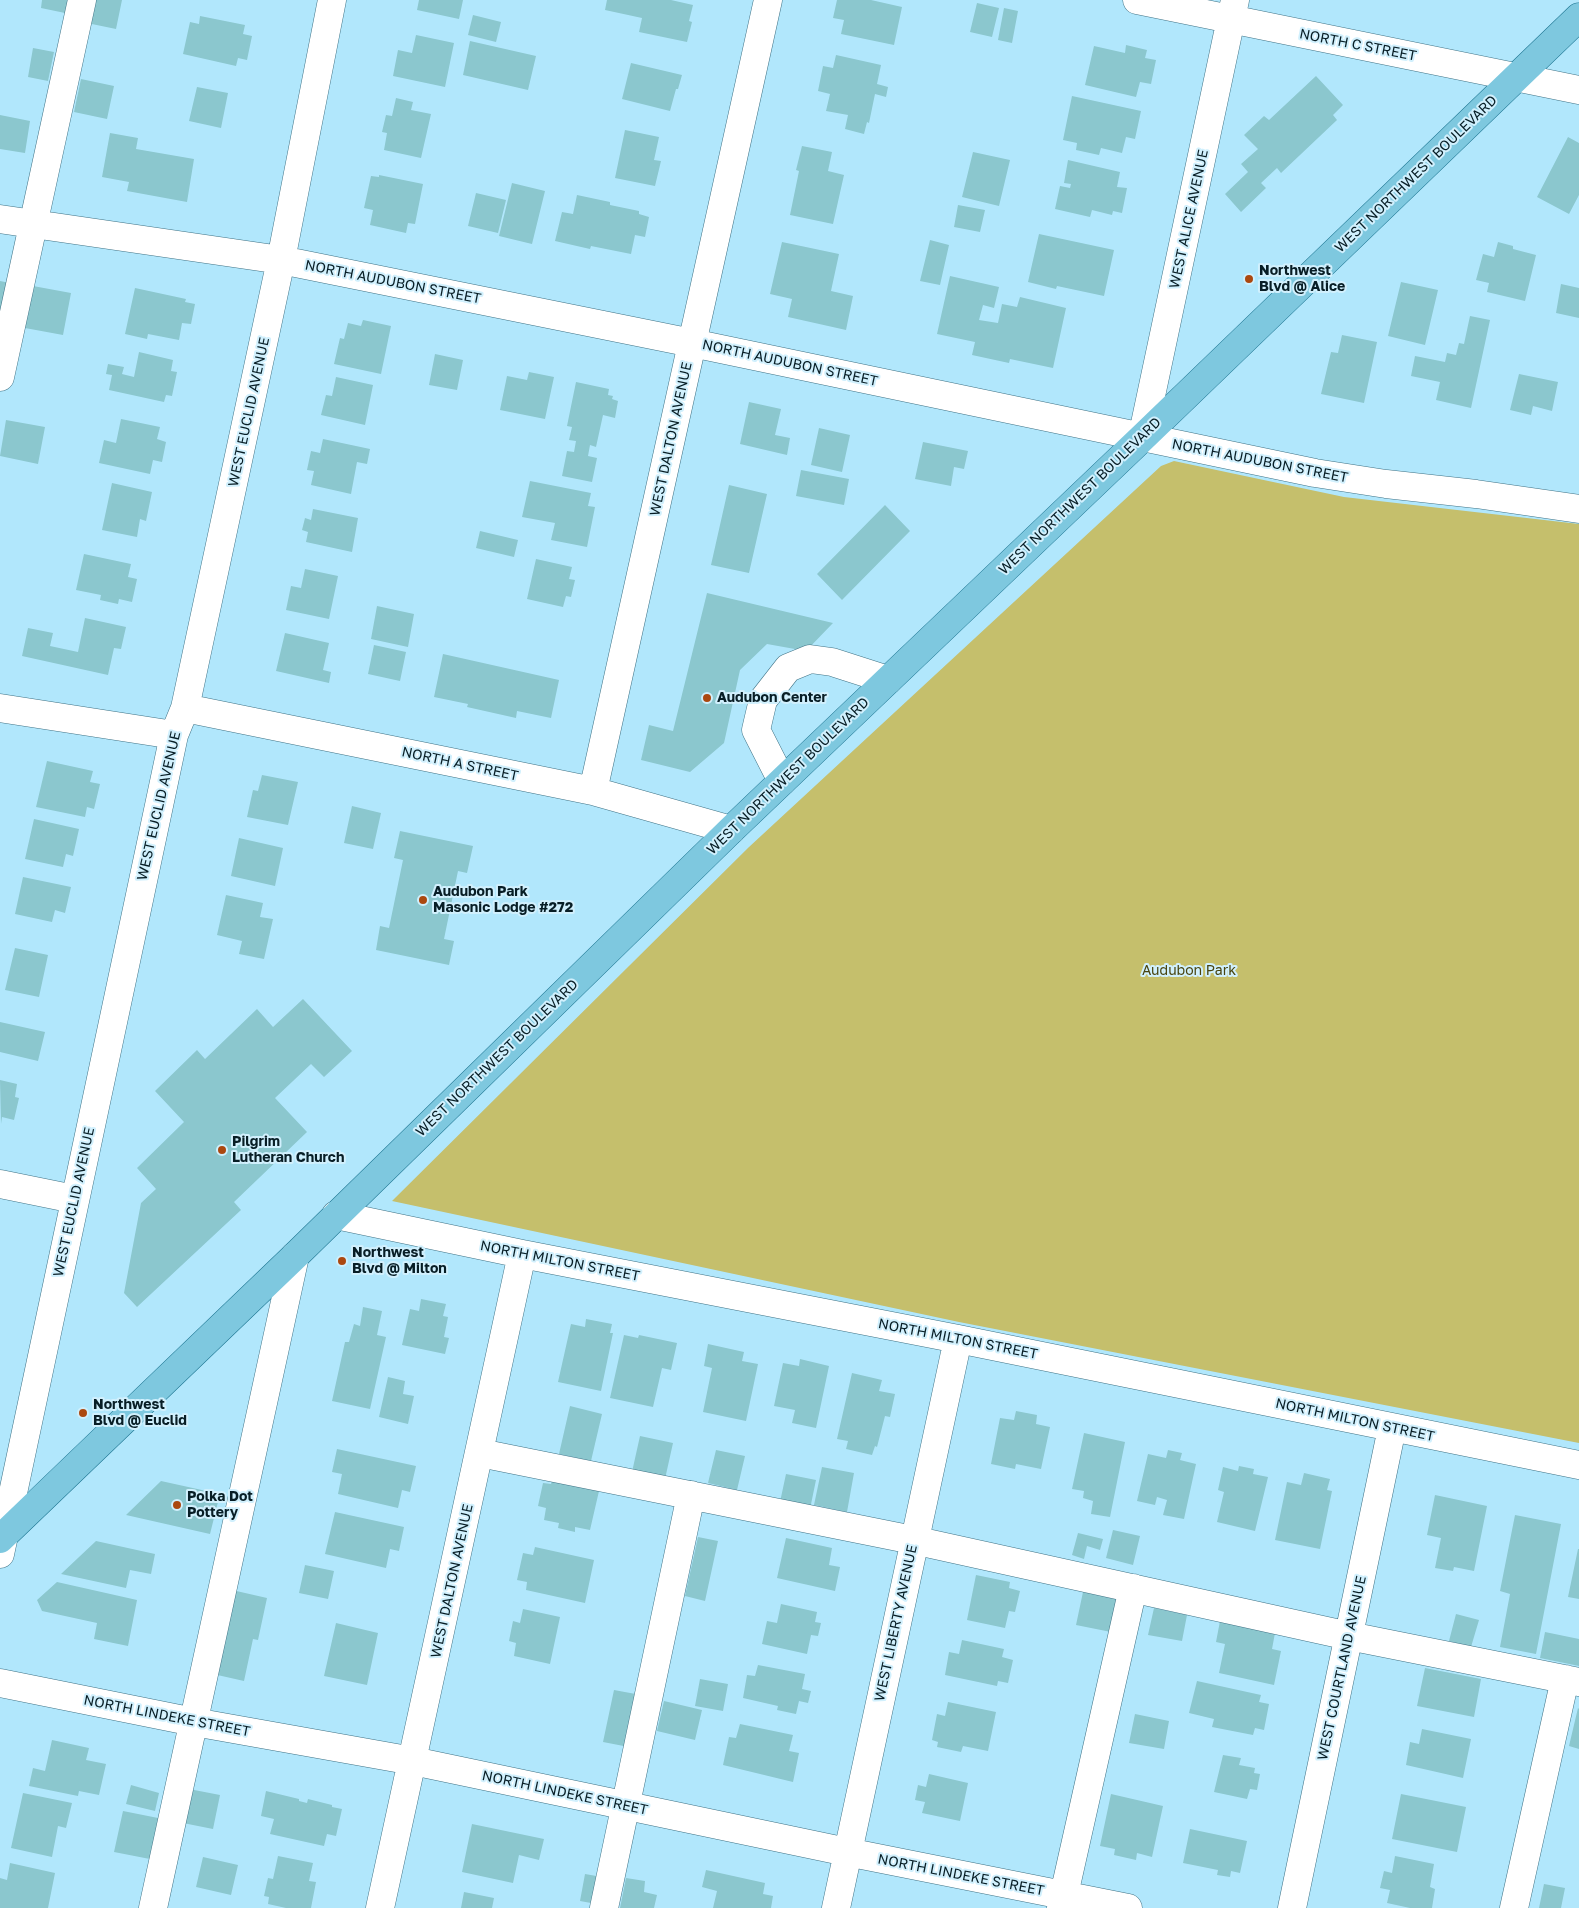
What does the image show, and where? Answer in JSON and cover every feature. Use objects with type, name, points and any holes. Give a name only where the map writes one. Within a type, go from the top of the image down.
[{"type":"main road","name":"WEST NORTHWEST BOULEVARD","points":[[2,1543],[731,830],[1142,438],[1579,16]]},
{"type":"street","points":[[0,377],[82,0]]},
{"type":"street","name":"WEST EUCLID AVENUE","points":[[2,1543],[174,735],[186,708],[281,260],[332,0]]},
{"type":"street","name":"WEST DALTON AVENUE","points":[[593,791],[768,0]]},
{"type":"street","name":"NORTH C STREET","points":[[1137,0],[1233,10],[1579,90]]},
{"type":"street","name":"WEST ALICE AVENUE","points":[[1142,438],[1233,10]]},
{"type":"street","name":"NORTH AUDUBON STREET","points":[[0,219],[281,260],[692,343],[1142,438],[1352,479],[1579,509]]},
{"type":"street","points":[[782,781],[756,730],[763,700],[788,668],[810,659],[832,662],[888,680]]},
{"type":"street","points":[[0,708],[174,735]]},
{"type":"street","name":"NORTH A STREET","points":[[186,708],[593,791],[731,830]]},
{"type":"street","points":[[0,1184],[74,1199]]},
{"type":"street","name":"NORTH MILTON STREET","points":[[336,1215],[522,1254],[958,1338],[1579,1465]]},
{"type":"street","name":"WEST DALTON AVENUE","points":[[380,1908],[522,1254]]},
{"type":"street","points":[[153,1908],[295,1256]]},
{"type":"street","name":"WEST LIBERTY AVENUE","points":[[836,1908],[913,1540],[958,1338]]},
{"type":"street","name":"WEST COURTLAND AVENUE","points":[[1292,1908],[1392,1428]]},
{"type":"street","points":[[480,1453],[913,1540],[1349,1636],[1572,1680],[1514,1908]]},
{"type":"street","points":[[604,1908],[692,1495]]},
{"type":"street","points":[[1062,1902],[1133,1588]]},
{"type":"street","name":"NORTH LINDEKE STREET","points":[[0,1683],[194,1722],[413,1761],[847,1852],[1062,1902],[1128,1908]]},
{"type":"green space","name":"Audubon Park","points":[[1174,461],[1344,497],[1579,524],[1579,1443],[959,1322],[392,1201],[749,847],[1161,466]]},
{"type":"building","points":[[42,0],[68,0],[65,13],[41,8]]},
{"type":"building","points":[[92,0],[122,0],[116,29],[87,23]]},
{"type":"building","points":[[419,0],[463,0],[459,19],[417,10]]},
{"type":"building","points":[[607,0],[671,0],[693,5],[689,21],[692,22],[687,42],[639,32],[642,18],[605,10]]},
{"type":"building","points":[[837,0],[871,0],[902,7],[894,45],[841,34],[844,20],[833,18]]},
{"type":"building","points":[[977,3],[999,8],[992,37],[970,32]]},
{"type":"building","points":[[1004,8],[1018,11],[1012,43],[998,40]]},
{"type":"building","points":[[473,15],[501,22],[496,42],[468,35]]},
{"type":"building","points":[[200,16],[245,25],[243,34],[252,36],[247,60],[238,58],[236,66],[183,54],[190,22],[199,24]]},
{"type":"building","points":[[416,35],[454,43],[445,87],[393,76],[398,50],[412,53]]},
{"type":"building","points":[[470,41],[536,56],[528,90],[463,75]]},
{"type":"building","points":[[1126,45],[1147,50],[1145,58],[1156,60],[1151,84],[1140,82],[1136,97],[1085,85],[1094,46],[1125,53]]},
{"type":"building","points":[[33,48],[54,52],[48,81],[28,77]]},
{"type":"building","points":[[836,55],[881,65],[877,84],[888,87],[886,97],[875,94],[869,123],[867,122],[864,134],[845,129],[848,115],[826,111],[830,94],[818,91],[823,66],[833,68]]},
{"type":"building","points":[[631,63],[682,75],[670,111],[622,99]]},
{"type":"building","points":[[1316,76],[1343,105],[1333,115],[1337,120],[1281,173],[1277,168],[1261,183],[1266,188],[1241,212],[1225,194],[1248,172],[1241,164],[1258,149],[1244,135],[1264,116],[1269,120]]},
{"type":"building","points":[[81,79],[114,86],[107,119],[74,112]]},
{"type":"building","points":[[197,87],[228,93],[221,128],[189,121]]},
{"type":"building","points":[[1072,96],[1141,111],[1135,139],[1126,137],[1122,153],[1101,148],[1099,155],[1076,150],[1077,143],[1063,140]]},
{"type":"building","points":[[396,98],[413,102],[411,110],[431,114],[421,158],[384,150],[387,133],[382,132],[386,115],[392,116]]},
{"type":"building","points":[[0,115],[30,121],[25,153],[0,149]]},
{"type":"building","points":[[625,130],[659,137],[654,160],[661,161],[655,186],[615,178]]},
{"type":"building","points":[[110,133],[138,138],[136,149],[194,159],[187,202],[127,191],[129,182],[102,177]]},
{"type":"building","points":[[1568,137],[1579,143],[1579,195],[1569,214],[1537,197]]},
{"type":"building","points":[[802,146],[832,152],[828,171],[844,175],[833,224],[790,215],[799,171],[796,170]]},
{"type":"building","points":[[973,152],[1010,160],[999,206],[962,197]]},
{"type":"building","points":[[1068,160],[1120,172],[1117,187],[1127,188],[1122,213],[1113,211],[1112,215],[1092,210],[1090,217],[1055,209],[1060,186],[1070,188],[1071,184],[1064,183]]},
{"type":"building","points":[[379,175],[423,184],[415,224],[408,223],[406,233],[370,225],[373,210],[364,208],[371,176],[379,177]]},
{"type":"building","points":[[512,183],[545,191],[532,244],[499,236]]},
{"type":"building","points":[[476,193],[506,200],[498,233],[468,226]]},
{"type":"building","points":[[577,195],[610,202],[610,205],[639,211],[639,214],[649,217],[645,237],[635,235],[631,254],[591,246],[590,249],[555,241],[562,212],[573,214]]},
{"type":"building","points":[[958,205],[985,210],[980,232],[954,227]]},
{"type":"building","points":[[1039,234],[1114,250],[1104,296],[1057,286],[1056,289],[1028,282]]},
{"type":"building","points":[[930,240],[949,245],[940,285],[920,281]]},
{"type":"building","points":[[782,242],[839,254],[831,291],[853,296],[846,330],[788,317],[792,299],[770,294]]},
{"type":"building","points":[[1498,242],[1513,246],[1513,249],[1536,255],[1525,301],[1487,292],[1489,283],[1476,280],[1483,254],[1494,257]]},
{"type":"building","points":[[950,276],[999,287],[994,308],[983,305],[979,320],[998,323],[1002,304],[1017,307],[1020,297],[1066,308],[1053,368],[1010,359],[1009,363],[972,355],[975,342],[937,334]]},
{"type":"building","points":[[0,281],[10,283],[0,314]]},
{"type":"building","points":[[1401,282],[1438,290],[1425,345],[1388,336]]},
{"type":"building","points":[[1561,284],[1579,288],[1579,318],[1556,313]]},
{"type":"building","points":[[33,286],[71,293],[63,335],[25,328]]},
{"type":"building","points":[[135,288],[186,299],[185,302],[195,304],[191,324],[182,323],[179,340],[148,334],[147,339],[125,334]]},
{"type":"building","points":[[1470,316],[1490,320],[1471,408],[1436,400],[1440,382],[1411,376],[1415,356],[1445,362],[1447,353],[1456,355],[1459,343],[1464,344]]},
{"type":"building","points":[[363,320],[391,326],[381,374],[334,364],[340,338],[344,339],[348,323],[361,326]]},
{"type":"building","points":[[1342,335],[1377,342],[1364,403],[1321,394],[1331,352],[1338,353]]},
{"type":"building","points":[[139,352],[173,360],[171,371],[177,372],[172,396],[166,395],[164,402],[109,390],[112,375],[106,374],[108,364],[124,367],[122,374],[134,377]]},
{"type":"building","points":[[435,354],[463,360],[457,390],[429,385]]},
{"type":"building","points":[[529,372],[554,377],[545,419],[500,410],[507,376],[527,380]]},
{"type":"building","points":[[1519,374],[1558,382],[1552,411],[1533,406],[1531,415],[1510,410]]},
{"type":"building","points":[[336,377],[373,385],[365,425],[321,415],[326,395],[332,396]]},
{"type":"building","points":[[576,382],[609,389],[608,395],[613,396],[612,399],[618,401],[615,418],[603,415],[596,447],[590,445],[588,456],[597,458],[592,482],[562,476],[567,451],[574,452],[576,441],[569,440],[572,427],[567,426]]},
{"type":"building","points":[[749,402],[781,409],[775,435],[790,438],[787,455],[740,444]]},
{"type":"building","points":[[121,419],[160,427],[157,439],[166,442],[162,462],[153,460],[150,474],[99,463],[104,440],[116,443]]},
{"type":"building","points":[[6,420],[45,427],[38,464],[0,456]]},
{"type":"building","points":[[819,428],[850,435],[842,472],[811,465]]},
{"type":"building","points":[[323,439],[370,449],[367,464],[357,462],[351,494],[311,485],[314,471],[307,470],[311,451],[320,453]]},
{"type":"building","points":[[923,442],[968,451],[964,469],[954,467],[951,486],[915,479]]},
{"type":"building","points":[[801,470],[849,479],[844,505],[796,496]]},
{"type":"building","points":[[530,481],[591,493],[588,506],[595,507],[587,547],[551,540],[555,523],[522,517]]},
{"type":"building","points":[[112,483],[152,492],[146,521],[140,519],[137,537],[102,530]]},
{"type":"building","points":[[729,485],[767,494],[749,573],[711,565]]},
{"type":"building","points":[[885,505],[910,531],[842,600],[817,574]]},
{"type":"building","points":[[313,509],[358,518],[352,552],[306,542],[308,532],[302,530],[305,518],[311,520]]},
{"type":"building","points":[[480,531],[518,540],[514,557],[476,548]]},
{"type":"building","points":[[84,554],[131,564],[128,577],[137,579],[132,602],[119,599],[118,604],[100,600],[101,595],[76,590]]},
{"type":"building","points":[[536,559],[572,567],[569,579],[575,580],[571,597],[566,596],[563,607],[527,599]]},
{"type":"building","points":[[305,569],[338,576],[329,619],[286,610],[291,586],[301,588]]},
{"type":"building","name":"Audubon Center","points":[[707,593],[833,623],[806,651],[767,644],[740,670],[724,743],[690,772],[641,760],[649,725],[673,731]]},
{"type":"building","points":[[377,606],[414,614],[408,647],[371,639]]},
{"type":"building","points":[[85,618],[126,627],[121,649],[114,648],[108,675],[22,656],[28,628],[53,633],[50,646],[78,652]]},
{"type":"building","points":[[285,633],[329,643],[323,670],[331,672],[329,683],[276,671]]},
{"type":"building","points":[[374,645],[406,652],[400,681],[368,674]]},
{"type":"building","points":[[443,654],[559,680],[551,718],[517,711],[516,718],[467,707],[468,704],[434,697]]},
{"type":"building","points":[[47,761],[93,771],[90,782],[100,784],[94,809],[87,807],[85,817],[36,807]]},
{"type":"building","points":[[262,775],[298,782],[288,825],[247,817],[253,790],[258,791]]},
{"type":"building","points":[[352,806],[381,813],[373,849],[344,843]]},
{"type":"building","points":[[34,819],[79,829],[73,856],[66,854],[63,867],[25,859]]},
{"type":"building","name":"Audubon Park Masonic Lodge #272","points":[[400,831],[473,846],[467,873],[458,871],[444,939],[454,941],[449,965],[376,950],[380,926],[389,928],[403,860],[394,858]]},
{"type":"building","points":[[239,838],[283,848],[275,886],[231,876]]},
{"type":"building","points":[[23,877],[71,887],[65,913],[55,910],[52,922],[15,914]]},
{"type":"building","points":[[226,895],[263,903],[260,917],[273,919],[264,959],[239,954],[242,941],[217,935]]},
{"type":"building","points":[[15,948],[48,955],[39,997],[5,990]]},
{"type":"building","name":"Pilgrim Lutheran Church","points":[[303,999],[352,1051],[324,1077],[311,1064],[275,1098],[307,1132],[234,1202],[241,1210],[137,1307],[124,1293],[141,1203],[156,1189],[137,1168],[184,1122],[155,1091],[197,1050],[205,1059],[257,1009],[273,1027]]},
{"type":"building","points":[[0,1022],[45,1032],[38,1061],[0,1052]]},
{"type":"building","points":[[0,1080],[17,1084],[15,1097],[19,1098],[14,1120],[2,1117],[1,1124]]},
{"type":"building","points":[[421,1299],[446,1304],[443,1316],[448,1317],[444,1337],[449,1338],[445,1354],[402,1345],[410,1309],[419,1311]]},
{"type":"building","points":[[363,1307],[382,1311],[377,1335],[386,1337],[370,1409],[332,1401],[345,1342],[349,1342],[354,1324],[360,1326]]},
{"type":"building","points":[[586,1319],[612,1324],[610,1333],[613,1333],[601,1391],[558,1382],[571,1324],[585,1327]]},
{"type":"building","points":[[624,1335],[638,1338],[639,1335],[677,1343],[671,1370],[662,1368],[653,1407],[610,1398]]},
{"type":"building","points":[[708,1344],[744,1352],[742,1361],[758,1364],[746,1421],[703,1412],[712,1368],[704,1366]]},
{"type":"building","points":[[800,1359],[829,1366],[816,1428],[792,1423],[795,1410],[774,1406],[783,1363],[799,1366]]},
{"type":"building","points":[[852,1373],[882,1380],[879,1391],[895,1394],[890,1417],[885,1416],[877,1447],[875,1446],[872,1455],[846,1449],[848,1441],[837,1439]]},
{"type":"building","points":[[388,1377],[405,1381],[403,1394],[414,1396],[408,1424],[379,1417]]},
{"type":"building","points":[[570,1406],[602,1414],[591,1461],[559,1454]]},
{"type":"building","points":[[1016,1411],[1037,1415],[1036,1424],[1050,1427],[1041,1469],[1016,1464],[1015,1469],[991,1464],[1000,1418],[1014,1420]]},
{"type":"building","points":[[1084,1433],[1125,1442],[1110,1517],[1091,1514],[1093,1501],[1083,1498],[1084,1491],[1072,1489]]},
{"type":"building","points":[[640,1436],[673,1443],[665,1479],[632,1472]]},
{"type":"building","points":[[337,1449],[416,1466],[410,1492],[402,1490],[398,1508],[338,1494],[342,1474],[332,1472]]},
{"type":"building","points":[[716,1450],[745,1456],[737,1490],[708,1483]]},
{"type":"building","points":[[1168,1450],[1182,1453],[1180,1460],[1196,1464],[1184,1519],[1163,1515],[1167,1500],[1157,1497],[1155,1505],[1137,1501],[1148,1454],[1166,1458]]},
{"type":"building","points":[[1239,1466],[1254,1469],[1253,1474],[1268,1477],[1255,1531],[1217,1522],[1224,1492],[1218,1490],[1223,1467],[1238,1471]]},
{"type":"building","points":[[822,1467],[854,1473],[847,1512],[814,1505]]},
{"type":"building","points":[[1304,1473],[1330,1479],[1327,1490],[1332,1491],[1320,1549],[1275,1540],[1287,1482],[1301,1485]]},
{"type":"building","points":[[786,1474],[816,1480],[810,1509],[780,1502]]},
{"type":"building","name":"Polka Dot Pottery","points":[[161,1481],[220,1494],[210,1534],[126,1515]]},
{"type":"building","points":[[552,1481],[599,1491],[590,1530],[575,1527],[575,1532],[558,1528],[559,1523],[544,1520],[546,1508],[538,1506],[543,1483],[551,1484]]},
{"type":"building","points":[[1435,1495],[1487,1506],[1474,1571],[1454,1567],[1453,1571],[1435,1568],[1441,1538],[1427,1535]]},
{"type":"building","points":[[335,1512],[404,1527],[399,1551],[390,1549],[386,1568],[325,1554]]},
{"type":"building","points":[[1515,1515],[1561,1524],[1536,1654],[1500,1647],[1510,1594],[1500,1591]]},
{"type":"building","points":[[1113,1530],[1140,1536],[1133,1565],[1106,1558]]},
{"type":"building","points":[[1078,1533],[1103,1539],[1100,1550],[1087,1546],[1084,1559],[1072,1555]]},
{"type":"building","points":[[698,1537],[718,1541],[705,1601],[685,1596]]},
{"type":"building","points":[[786,1538],[832,1548],[829,1565],[840,1567],[835,1591],[777,1578]]},
{"type":"building","points":[[96,1541],[155,1554],[151,1574],[130,1570],[126,1588],[61,1574]]},
{"type":"building","points":[[535,1547],[594,1560],[585,1603],[526,1590],[527,1582],[517,1580],[523,1553],[533,1555]]},
{"type":"building","points":[[1579,1549],[1579,1599],[1568,1597]]},
{"type":"building","points":[[305,1565],[334,1571],[328,1599],[299,1593]]},
{"type":"building","points":[[976,1575],[1010,1582],[1009,1588],[1020,1591],[1015,1612],[1009,1611],[1005,1628],[967,1620]]},
{"type":"building","points":[[57,1582],[137,1600],[128,1646],[94,1639],[97,1623],[42,1611],[37,1600]]},
{"type":"building","points":[[232,1590],[267,1598],[258,1640],[253,1639],[244,1681],[213,1674]]},
{"type":"building","points":[[1083,1592],[1118,1599],[1111,1632],[1076,1625]]},
{"type":"building","points":[[781,1604],[817,1612],[815,1622],[821,1623],[818,1636],[811,1635],[807,1654],[762,1644],[767,1621],[777,1623]]},
{"type":"building","points":[[1154,1608],[1187,1615],[1182,1641],[1148,1635]]},
{"type":"building","points":[[523,1609],[560,1617],[550,1664],[514,1656],[516,1643],[509,1641],[513,1621],[520,1623]]},
{"type":"building","points":[[1456,1614],[1479,1620],[1471,1647],[1449,1641]]},
{"type":"building","points":[[1220,1621],[1275,1633],[1272,1649],[1281,1651],[1274,1685],[1219,1673],[1225,1644],[1216,1642]]},
{"type":"building","points":[[336,1623],[378,1633],[367,1685],[324,1676]]},
{"type":"building","points":[[1545,1632],[1579,1639],[1579,1666],[1540,1658]]},
{"type":"building","points":[[962,1640],[1004,1649],[1002,1657],[1013,1660],[1008,1683],[998,1681],[997,1686],[945,1675],[949,1652],[959,1654]]},
{"type":"building","points":[[758,1665],[805,1674],[802,1689],[811,1691],[808,1703],[799,1701],[796,1714],[777,1710],[778,1706],[743,1698],[747,1675],[755,1676]]},
{"type":"building","points":[[1425,1668],[1481,1679],[1474,1717],[1417,1706]]},
{"type":"building","points":[[700,1679],[728,1684],[723,1711],[695,1706]]},
{"type":"building","points":[[1197,1681],[1261,1695],[1259,1702],[1269,1704],[1264,1730],[1255,1728],[1253,1735],[1212,1727],[1214,1719],[1189,1713]]},
{"type":"building","points":[[614,1690],[641,1695],[634,1748],[603,1742]]},
{"type":"building","points":[[664,1701],[702,1710],[695,1740],[657,1731]]},
{"type":"building","points":[[948,1702],[996,1712],[988,1751],[963,1746],[961,1752],[937,1747],[938,1742],[932,1740],[937,1714],[945,1716]]},
{"type":"building","points":[[1579,1709],[1579,1749],[1569,1746]]},
{"type":"building","points":[[1135,1714],[1169,1721],[1164,1749],[1129,1743]]},
{"type":"building","points":[[740,1724],[793,1735],[789,1751],[799,1753],[793,1782],[723,1765],[729,1737],[736,1738]]},
{"type":"building","points":[[1422,1729],[1471,1739],[1463,1778],[1406,1765],[1410,1742],[1419,1744]]},
{"type":"building","points":[[52,1740],[89,1748],[86,1760],[106,1764],[99,1795],[79,1791],[78,1796],[29,1786],[33,1768],[45,1771]]},
{"type":"building","points":[[1223,1755],[1241,1758],[1239,1765],[1255,1768],[1254,1773],[1260,1774],[1257,1790],[1250,1789],[1247,1799],[1214,1792]]},
{"type":"building","points":[[929,1774],[968,1783],[960,1821],[922,1813],[925,1802],[915,1800],[918,1785],[926,1787]]},
{"type":"building","points":[[131,1785],[159,1793],[155,1811],[126,1804]]},
{"type":"building","points":[[189,1789],[220,1795],[213,1829],[183,1823]]},
{"type":"building","points":[[266,1791],[299,1799],[299,1801],[307,1803],[308,1799],[342,1809],[336,1836],[327,1834],[324,1846],[270,1834],[274,1819],[261,1816]]},
{"type":"building","points":[[23,1793],[72,1803],[66,1828],[58,1826],[52,1857],[11,1848]]},
{"type":"building","points":[[1111,1794],[1163,1806],[1152,1857],[1137,1853],[1136,1860],[1114,1855],[1115,1849],[1100,1846]]},
{"type":"building","points":[[1401,1794],[1466,1807],[1457,1852],[1392,1839]]},
{"type":"building","points":[[123,1811],[163,1819],[155,1860],[114,1852]]},
{"type":"building","points":[[472,1824],[544,1839],[539,1860],[519,1855],[513,1883],[462,1872]]},
{"type":"building","points":[[1190,1829],[1247,1841],[1240,1873],[1231,1871],[1230,1877],[1217,1875],[1218,1870],[1183,1863]]},
{"type":"building","points":[[278,1856],[313,1863],[309,1881],[316,1882],[311,1908],[286,1908],[268,1904],[269,1897],[264,1896],[268,1878],[273,1879]]},
{"type":"building","points":[[1395,1856],[1434,1864],[1430,1887],[1435,1889],[1432,1908],[1410,1908],[1387,1903],[1390,1890],[1380,1888],[1384,1871],[1392,1873]]},
{"type":"building","points":[[203,1857],[238,1865],[231,1895],[196,1887]]},
{"type":"building","points":[[10,1863],[55,1873],[48,1908],[0,1908],[0,1878],[7,1880]]},
{"type":"building","points":[[706,1870],[765,1883],[763,1894],[773,1896],[771,1908],[713,1908],[717,1891],[702,1887]]},
{"type":"building","points":[[585,1874],[608,1878],[602,1905],[580,1901]]},
{"type":"building","points":[[626,1878],[645,1881],[644,1892],[657,1895],[654,1908],[620,1908]]},
{"type":"building","points":[[1544,1884],[1565,1888],[1561,1908],[1539,1908]]},
{"type":"building","points":[[464,1892],[494,1898],[492,1908],[461,1908]]},
{"type":"place","name":"Northwest Blvd @ Alice","points":[[1249,279]]},
{"type":"place","name":"Audubon Center","points":[[707,698]]},
{"type":"place","name":"Audubon Park Masonic Lodge #272","points":[[423,900]]},
{"type":"place","name":"Pilgrim Lutheran Church","points":[[222,1150]]},
{"type":"place","name":"Northwest Blvd @ Milton","points":[[342,1261]]},
{"type":"place","name":"Northwest Blvd @ Euclid","points":[[83,1413]]},
{"type":"place","name":"Polka Dot Pottery","points":[[177,1505]]}]
